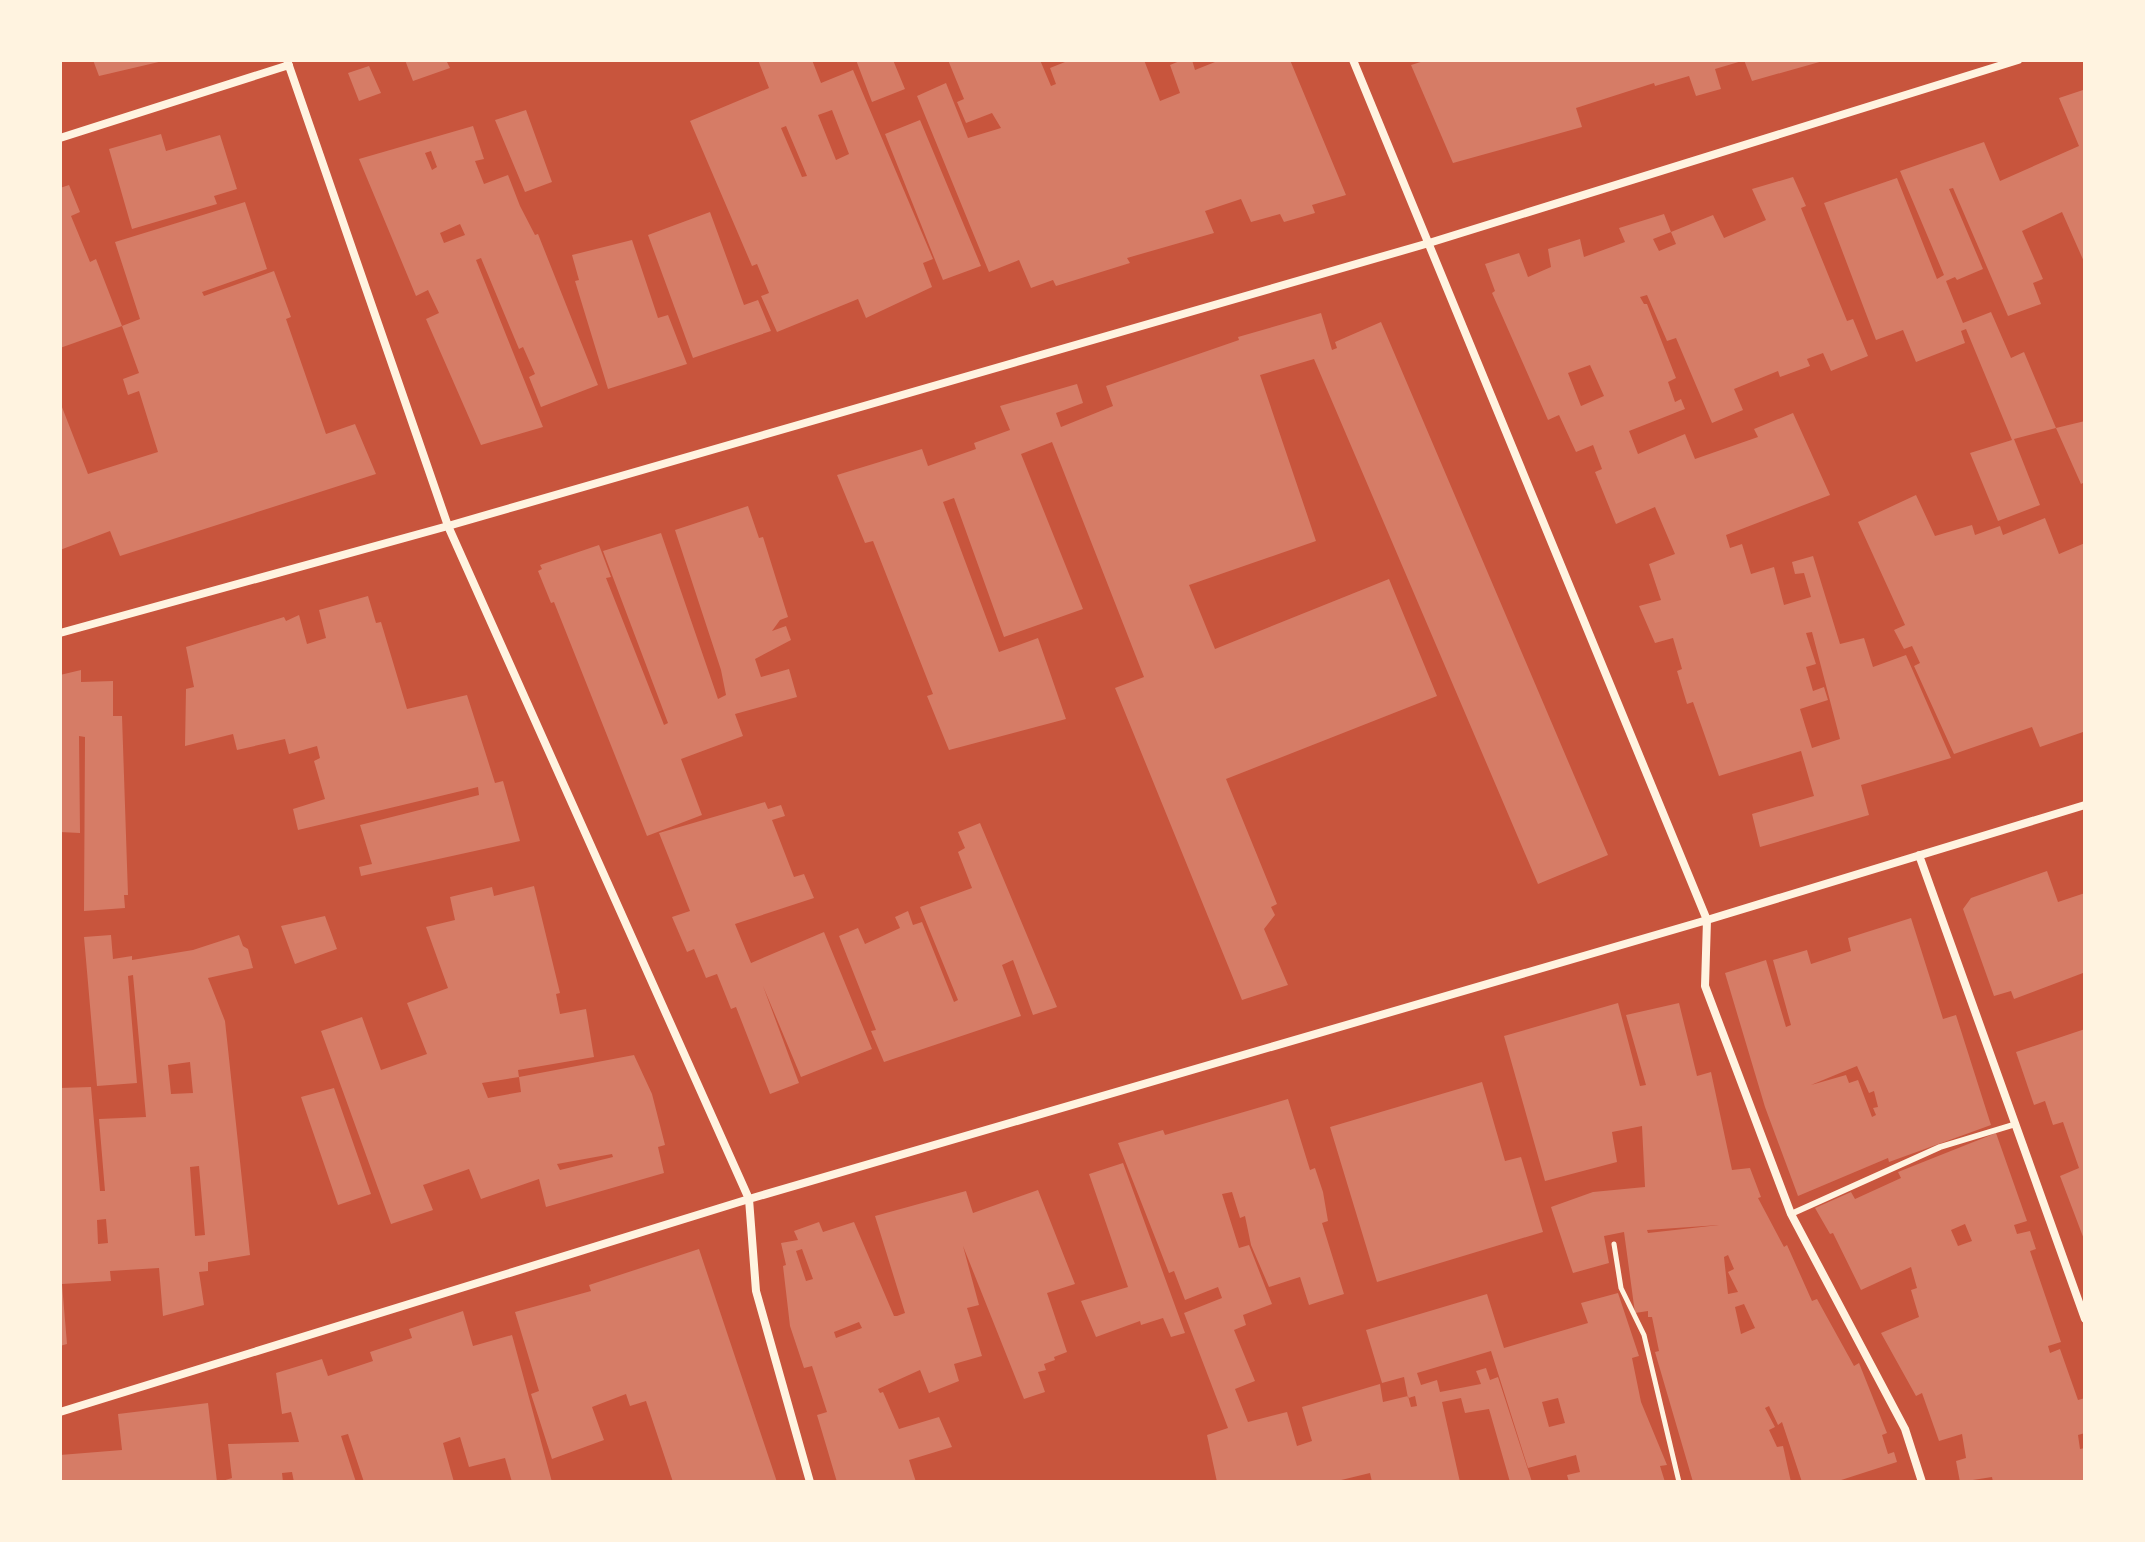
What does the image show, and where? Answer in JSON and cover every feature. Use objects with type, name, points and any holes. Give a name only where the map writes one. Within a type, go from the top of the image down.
[{"type":"street","points":[[1353,60],[1707,920],[1705,986],[1791,1214],[1905,1429],[1922,1482]]},
{"type":"street","points":[[60,633],[448,526],[1429,243],[2018,60]]},
{"type":"street","points":[[60,138],[288,63],[448,526],[749,1199],[756,1291],[810,1482]]},
{"type":"street","points":[[60,1412],[749,1199],[1707,920],[2085,805]]},
{"type":"street","points":[[1919,855],[2085,1319]]},
{"type":"lane","points":[[1791,1214],[1940,1147],[2016,1124]]},
{"type":"path","points":[[1614,1244],[1621,1288],[1644,1335],[1679,1482]]},
{"type":"building","points":[[93,60],[163,60],[163,61],[99,76]]},
{"type":"building","points":[[405,60],[446,60],[450,68],[413,81]]},
{"type":"building","points":[[758,60],[812,60],[821,83],[853,70],[933,259],[923,263],[932,287],[866,318],[858,299],[777,332],[761,296],[769,293],[757,264],[752,266],[690,121],[769,88]],"holes":[[[832,110],[849,154],[836,160],[818,115]],[[786,126],[807,176],[802,177],[781,128]]]},
{"type":"building","points":[[856,60],[893,60],[905,89],[872,102]]},
{"type":"building","points":[[948,60],[1040,60],[1051,86],[1056,84],[1050,68],[1070,60],[1144,60],[1160,101],[1180,93],[1170,65],[1182,60],[1192,60],[1195,70],[1220,60],[1290,60],[1346,195],[1312,205],[1315,213],[1284,222],[1280,214],[1251,222],[1241,199],[1205,211],[1214,233],[1127,258],[1130,263],[1056,286],[1053,280],[1031,288],[1019,260],[989,272],[917,96],[946,83],[968,138],[1001,128],[992,113],[966,123],[957,102],[964,99]]},
{"type":"building","points":[[1427,60],[1742,61],[1715,69],[1721,89],[1696,96],[1689,76],[1655,86],[1654,83],[1576,108],[1582,127],[1453,163],[1411,65]]},
{"type":"building","points":[[1744,60],[1822,60],[1823,61],[1752,81]]},
{"type":"building","points":[[369,66],[381,93],[359,101],[348,73]]},
{"type":"building","points":[[2083,90],[2085,264],[2062,212],[2022,231],[2043,279],[2033,283],[2041,304],[2008,316],[1953,188],[1949,189],[1983,269],[1957,280],[1955,277],[1946,281],[1963,323],[1991,312],[2011,358],[2024,352],[2056,428],[2014,439],[2040,505],[1998,521],[1970,453],[2012,440],[1966,329],[1961,331],[1965,343],[1916,362],[1903,330],[1876,340],[1824,203],[1897,178],[1937,279],[1944,275],[1900,171],[1984,142],[2000,181],[2079,146],[2059,98]]},
{"type":"building","points":[[526,110],[552,182],[525,192],[495,120]]},
{"type":"building","points":[[920,120],[981,266],[943,280],[885,134]]},
{"type":"building","points":[[473,126],[484,159],[475,161],[484,184],[508,175],[520,206],[535,235],[538,234],[598,385],[541,407],[529,377],[535,374],[523,347],[519,349],[481,258],[476,260],[543,427],[481,445],[426,319],[439,313],[428,290],[416,296],[359,159]],"holes":[[[431,151],[437,167],[432,170],[425,153]],[[460,224],[465,235],[444,243],[440,233]]]},
{"type":"building","points":[[161,134],[166,151],[220,135],[237,189],[214,196],[217,204],[132,229],[109,149]]},
{"type":"building","points":[[1793,177],[1806,206],[1801,208],[1847,321],[1853,319],[1868,356],[1831,371],[1823,353],[1807,359],[1810,366],[1780,377],[1778,371],[1734,389],[1743,410],[1712,423],[1676,338],[1667,341],[1647,295],[1640,297],[1647,304],[1676,378],[1668,382],[1675,402],[1681,399],[1685,409],[1629,431],[1638,454],[1685,434],[1695,459],[1758,437],[1754,429],[1793,413],[1830,495],[1726,535],[1730,548],[1742,544],[1751,574],[1774,567],[1784,605],[1811,597],[1804,573],[1795,574],[1792,562],[1813,556],[1840,644],[1864,638],[1873,667],[1906,655],[1951,758],[1861,785],[1869,815],[1760,847],[1752,814],[1814,796],[1801,751],[1719,776],[1693,702],[1687,704],[1677,671],[1682,669],[1673,638],[1655,643],[1639,606],[1661,600],[1649,564],[1675,554],[1655,507],[1616,524],[1595,472],[1602,469],[1593,445],[1576,452],[1559,415],[1548,420],[1492,293],[1495,291],[1485,264],[1519,253],[1528,277],[1551,267],[1548,249],[1580,239],[1584,257],[1625,242],[1619,228],[1664,214],[1671,232],[1713,215],[1724,238],[1766,220],[1752,189]],"holes":[[[1671,232],[1676,244],[1659,251],[1653,239]],[[1590,365],[1604,396],[1581,406],[1568,373]],[[1812,632],[1840,739],[1812,748],[1800,709],[1828,700],[1824,687],[1813,691],[1806,667],[1816,664],[1806,633]]]},
{"type":"building","points":[[69,185],[80,212],[71,216],[90,262],[96,259],[122,326],[60,348],[60,188]]},
{"type":"building","points":[[245,202],[267,269],[202,292],[204,296],[274,271],[291,317],[286,319],[326,434],[355,424],[376,474],[120,556],[110,531],[60,550],[60,402],[88,474],[158,452],[139,391],[128,395],[123,379],[139,373],[122,326],[140,319],[115,242]]},
{"type":"building","points":[[710,212],[744,305],[758,300],[771,331],[693,358],[648,235]]},
{"type":"building","points":[[632,240],[658,318],[668,315],[687,364],[608,389],[575,281],[579,280],[572,255]]},
{"type":"building","points":[[1321,313],[1332,350],[1337,348],[1335,342],[1381,322],[1608,855],[1538,884],[1314,359],[1260,375],[1316,541],[1189,585],[1215,649],[1389,579],[1437,696],[1226,779],[1277,904],[1271,907],[1275,915],[1264,929],[1288,985],[1242,1000],[1115,688],[1144,677],[1052,442],[1021,454],[1083,609],[1004,637],[954,498],[943,502],[999,652],[1038,638],[1066,719],[949,750],[927,696],[933,694],[873,541],[865,543],[837,475],[922,449],[928,466],[976,449],[974,443],[1010,430],[1000,406],[1077,384],[1083,403],[1056,413],[1061,427],[1113,406],[1106,386],[1239,340],[1238,337]]},
{"type":"building","points":[[2085,421],[2085,482],[2081,484],[2056,428]]},
{"type":"building","points":[[1916,495],[1935,536],[1972,525],[1975,535],[2000,526],[2003,535],[2045,518],[2059,554],[2085,543],[2083,732],[2040,747],[2032,727],[1954,754],[1914,666],[1920,663],[1912,646],[1904,649],[1894,630],[1905,625],[1858,522]]},
{"type":"building","points":[[748,506],[759,538],[763,537],[788,617],[780,620],[772,631],[786,626],[791,640],[755,659],[761,677],[789,669],[797,697],[735,714],[743,736],[681,759],[702,815],[647,836],[554,602],[551,603],[538,571],[542,569],[540,565],[599,545],[611,577],[606,578],[664,725],[668,723],[603,551],[661,533],[718,699],[726,695],[721,670],[675,530]]},
{"type":"building","points":[[368,596],[376,623],[381,622],[407,709],[467,695],[495,783],[503,781],[520,841],[361,876],[359,867],[372,864],[360,825],[479,795],[478,787],[298,830],[293,809],[325,799],[314,761],[320,758],[317,746],[289,754],[285,739],[237,750],[233,734],[185,746],[186,689],[194,687],[186,647],[299,615],[307,644],[326,638],[319,610]]},
{"type":"building","points":[[81,670],[81,682],[113,681],[113,716],[122,716],[128,895],[124,895],[125,908],[84,911],[85,737],[79,736],[80,833],[60,832],[60,675]]},
{"type":"building","points":[[765,802],[768,809],[781,805],[785,816],[772,820],[794,877],[804,874],[814,898],[735,924],[751,963],[824,932],[872,1049],[801,1077],[763,986],[799,1083],[770,1094],[736,1007],[731,1009],[717,974],[706,978],[694,949],[687,952],[672,917],[690,911],[659,833]]},
{"type":"building","points":[[980,823],[1057,1007],[1033,1015],[1013,960],[1002,965],[1021,1016],[884,1062],[871,1031],[876,1030],[839,936],[858,928],[865,944],[900,928],[895,917],[908,911],[913,925],[922,922],[954,1002],[958,1000],[920,907],[972,888],[958,852],[965,848],[958,832]]},
{"type":"building","points":[[2047,871],[2058,902],[2085,893],[2085,978],[2083,973],[2014,999],[2011,991],[1994,996],[1963,909],[1971,898]]},
{"type":"building","points":[[534,886],[560,993],[556,994],[560,1014],[586,1009],[594,1057],[518,1070],[519,1077],[634,1055],[652,1094],[665,1145],[658,1147],[664,1173],[546,1207],[539,1179],[481,1199],[469,1169],[423,1185],[433,1210],[391,1224],[321,1031],[362,1017],[381,1070],[427,1054],[407,1003],[448,988],[426,927],[455,920],[450,897],[492,887],[494,896]],"holes":[[[519,1077],[521,1092],[488,1098],[482,1083]],[[612,1154],[613,1157],[560,1170],[557,1164]]]},
{"type":"building","points":[[325,916],[337,949],[295,964],[281,926]]},
{"type":"building","points":[[1911,918],[1943,1019],[1956,1015],[1991,1125],[1889,1162],[1888,1158],[1798,1196],[1765,1107],[1725,973],[1766,960],[1786,1027],[1791,1025],[1773,960],[1807,950],[1811,964],[1851,951],[1848,938]],"holes":[[[1857,1066],[1869,1093],[1874,1091],[1878,1107],[1873,1108],[1876,1115],[1872,1117],[1858,1080],[1849,1083],[1846,1075],[1811,1085]]]},
{"type":"building","points":[[111,935],[113,959],[132,956],[132,960],[193,950],[239,935],[243,946],[248,949],[253,968],[208,978],[225,1021],[250,1255],[208,1262],[208,1271],[199,1272],[204,1305],[163,1316],[159,1268],[110,1271],[111,1281],[62,1284],[67,1344],[60,1346],[60,1088],[91,1087],[100,1191],[105,1191],[99,1119],[146,1117],[133,975],[128,976],[137,1083],[97,1086],[84,937]],"holes":[[[190,1062],[193,1093],[171,1094],[168,1065]],[[199,1166],[205,1235],[195,1236],[190,1167]],[[106,1219],[108,1243],[98,1244],[97,1220]]]},
{"type":"building","points":[[1618,1003],[1640,1086],[1646,1085],[1626,1015],[1679,1003],[1697,1076],[1711,1072],[1732,1170],[1750,1168],[1761,1197],[1758,1198],[1784,1247],[1787,1245],[1812,1301],[1817,1299],[1854,1366],[1859,1363],[1887,1433],[1882,1435],[1888,1454],[1894,1452],[1897,1462],[1835,1482],[1802,1482],[1782,1422],[1778,1425],[1769,1406],[1765,1408],[1775,1427],[1769,1430],[1777,1447],[1783,1446],[1791,1482],[1693,1482],[1655,1352],[1659,1351],[1652,1317],[1648,1317],[1648,1311],[1635,1313],[1624,1232],[1604,1236],[1609,1263],[1573,1273],[1551,1207],[1593,1192],[1645,1187],[1642,1126],[1612,1132],[1617,1162],[1545,1181],[1504,1036]],"holes":[[[1719,1225],[1648,1233],[1647,1230]],[[1728,1255],[1734,1269],[1728,1272],[1738,1292],[1728,1294],[1724,1257]],[[1744,1304],[1755,1328],[1741,1334],[1735,1307]]]},
{"type":"building","points":[[2085,1029],[2085,1242],[2060,1176],[2079,1168],[2063,1122],[2053,1125],[2045,1101],[2034,1105],[2016,1052]]},
{"type":"building","points":[[1482,1082],[1505,1161],[1521,1157],[1543,1232],[1377,1282],[1330,1127]]},
{"type":"building","points":[[334,1088],[371,1194],[338,1205],[301,1097]]},
{"type":"building","points":[[1288,1099],[1310,1170],[1315,1168],[1323,1192],[1328,1221],[1322,1223],[1344,1294],[1309,1305],[1300,1277],[1269,1287],[1251,1245],[1245,1216],[1240,1218],[1232,1192],[1222,1194],[1239,1248],[1249,1245],[1272,1304],[1243,1315],[1246,1325],[1234,1330],[1255,1381],[1235,1389],[1248,1422],[1287,1412],[1297,1446],[1312,1441],[1302,1407],[1380,1384],[1383,1402],[1408,1396],[1404,1377],[1382,1383],[1366,1330],[1487,1294],[1504,1348],[1588,1323],[1581,1303],[1618,1293],[1639,1356],[1632,1358],[1641,1402],[1667,1465],[1660,1466],[1665,1482],[1569,1482],[1567,1475],[1580,1472],[1576,1455],[1528,1468],[1491,1351],[1417,1373],[1421,1385],[1437,1380],[1440,1392],[1481,1384],[1476,1371],[1486,1368],[1490,1380],[1498,1377],[1532,1482],[1510,1482],[1489,1409],[1465,1413],[1461,1398],[1442,1402],[1460,1482],[1372,1482],[1370,1473],[1333,1482],[1217,1482],[1207,1435],[1228,1428],[1184,1313],[1222,1298],[1218,1287],[1185,1300],[1174,1271],[1169,1273],[1118,1143],[1163,1130],[1165,1135]],"holes":[[[1415,1396],[1417,1406],[1411,1407],[1409,1398]],[[1558,1398],[1565,1423],[1549,1427],[1542,1402]]]},
{"type":"building","points":[[1996,1133],[2027,1221],[2014,1225],[2017,1234],[2030,1231],[2036,1249],[2030,1251],[2061,1342],[2048,1346],[2050,1353],[2060,1349],[2078,1400],[2085,1398],[2085,1433],[2078,1435],[2080,1449],[2085,1448],[2083,1482],[1993,1482],[1992,1477],[1960,1482],[1956,1461],[1966,1458],[1962,1434],[1939,1441],[1922,1393],[1916,1396],[1881,1333],[1919,1317],[1911,1290],[1917,1288],[1911,1267],[1861,1290],[1833,1233],[1830,1234],[1815,1208],[1851,1192],[1855,1199],[1901,1178],[1898,1172]],"holes":[[[1965,1224],[1972,1241],[1958,1246],[1951,1230]]]},
{"type":"building","points":[[1123,1163],[1185,1333],[1171,1337],[1163,1318],[1141,1325],[1140,1321],[1096,1337],[1081,1301],[1128,1287],[1089,1174]]},
{"type":"building","points":[[1038,1190],[1075,1284],[1047,1293],[1067,1352],[1054,1357],[1055,1360],[1044,1364],[1046,1370],[1038,1372],[1045,1392],[1024,1399],[963,1246],[979,1305],[967,1308],[982,1356],[954,1364],[959,1381],[929,1393],[920,1370],[878,1389],[880,1393],[883,1392],[899,1429],[939,1417],[952,1447],[909,1460],[916,1482],[837,1482],[817,1415],[827,1412],[812,1366],[804,1368],[790,1326],[783,1266],[786,1265],[781,1243],[798,1240],[794,1231],[819,1222],[823,1232],[854,1222],[894,1316],[897,1316],[905,1313],[875,1216],[966,1191],[973,1213]],"holes":[[[802,1249],[813,1279],[806,1281],[796,1251]],[[859,1322],[862,1328],[836,1338],[834,1332]]]},
{"type":"building","points":[[699,1249],[777,1482],[673,1482],[646,1401],[630,1406],[626,1394],[592,1407],[604,1440],[552,1459],[531,1394],[539,1391],[515,1312],[591,1291],[589,1285]]},
{"type":"building","points":[[463,1311],[473,1346],[512,1335],[552,1482],[512,1482],[505,1458],[469,1467],[460,1437],[443,1443],[454,1482],[364,1482],[348,1434],[341,1436],[356,1482],[294,1482],[292,1472],[282,1473],[283,1482],[219,1482],[232,1478],[228,1444],[299,1442],[291,1412],[282,1414],[276,1373],[322,1359],[328,1376],[373,1361],[370,1352],[412,1338],[409,1329]]},
{"type":"building","points":[[208,1403],[217,1482],[60,1482],[60,1455],[122,1450],[118,1414]]}]
